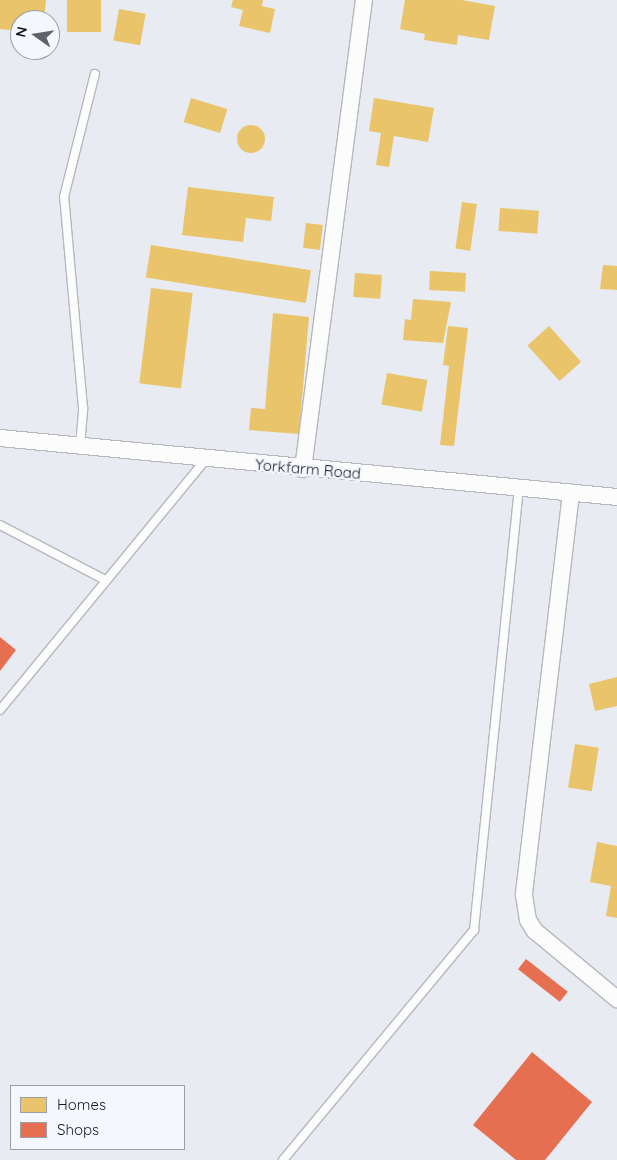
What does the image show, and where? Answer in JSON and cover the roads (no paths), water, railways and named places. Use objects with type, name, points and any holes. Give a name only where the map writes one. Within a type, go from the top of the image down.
[{"type":"street","points":[[303,469],[364,0]]},
{"type":"street","name":"Yorkfarm Road","points":[[0,438],[519,490],[617,497]]},
{"type":"street","points":[[571,493],[524,895],[528,920],[535,932],[617,999]]},
{"type":"lane","points":[[80,446],[83,408],[64,197],[95,74]]},
{"type":"lane","points":[[0,710],[105,580],[206,460]]},
{"type":"lane","points":[[283,1160],[474,930],[519,490]]},
{"type":"lane","points":[[0,525],[105,580]]}]
